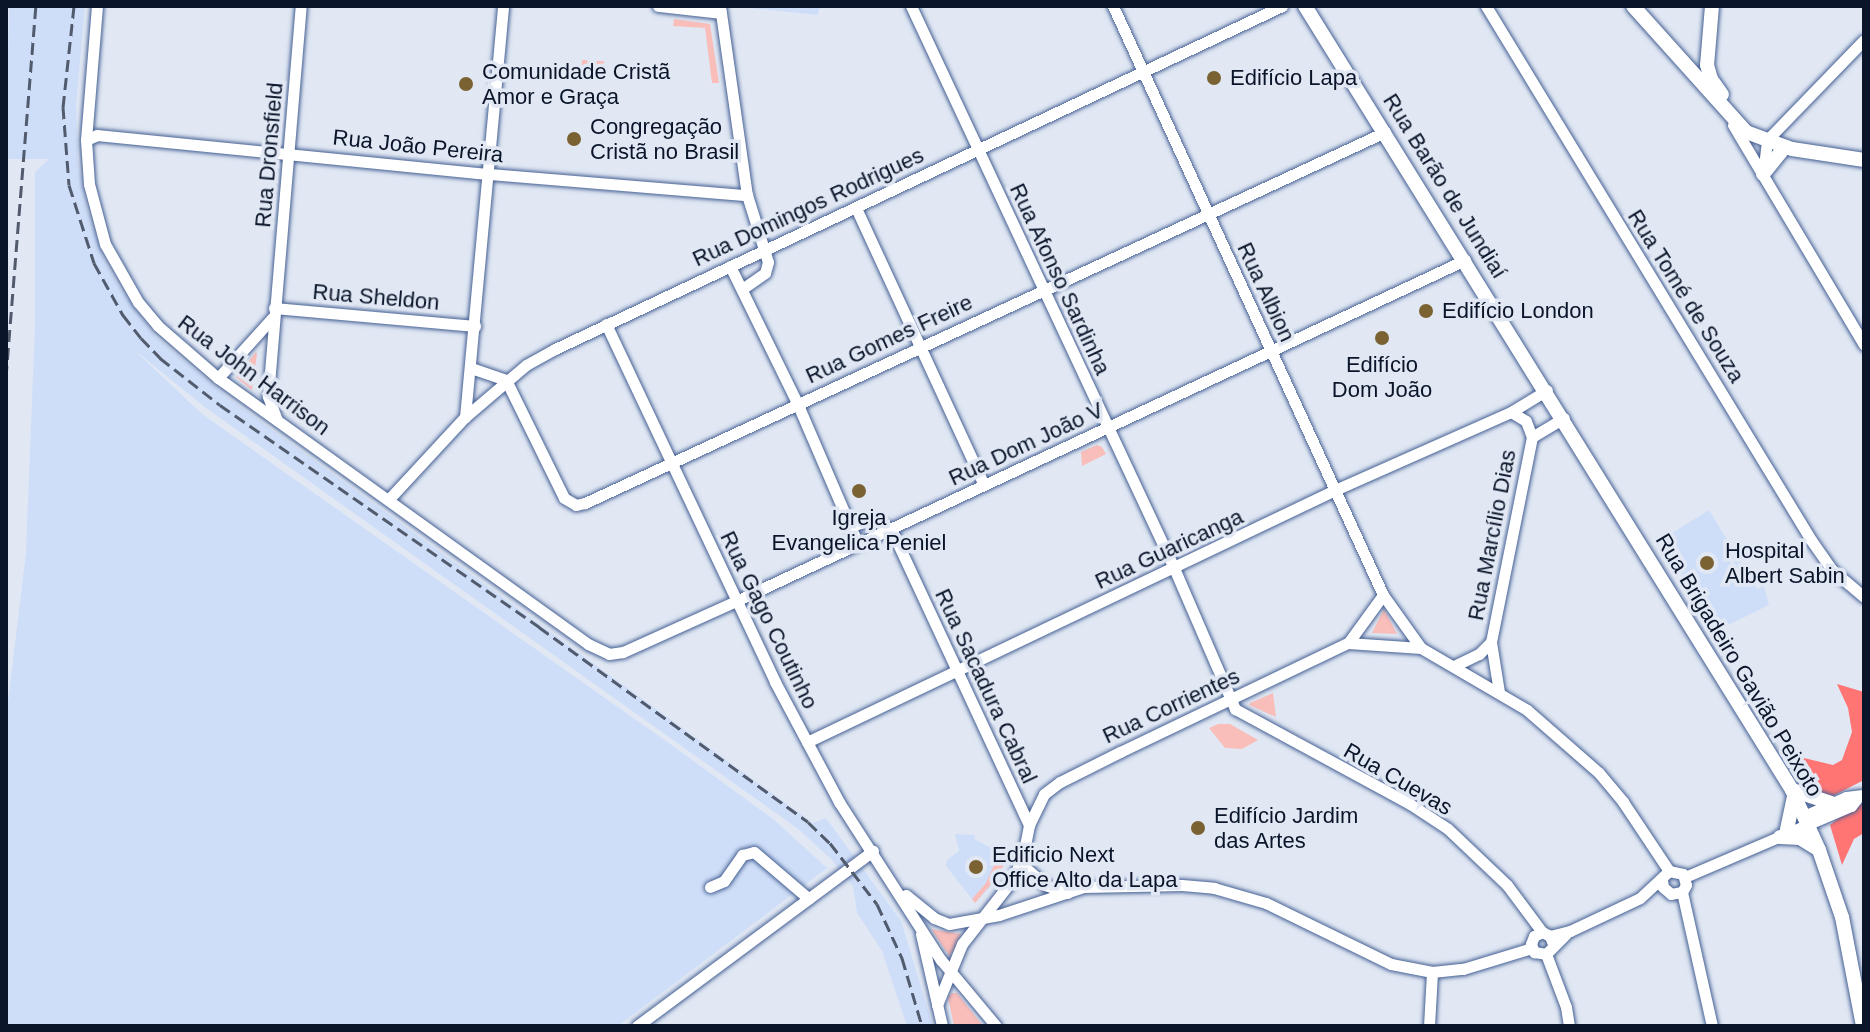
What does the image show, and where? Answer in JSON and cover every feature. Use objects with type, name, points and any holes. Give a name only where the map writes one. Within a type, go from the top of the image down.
[{"type":"main road","name":"Rua Barão de Jundiaí","points":[[1305,6],[1547,390]]},
{"type":"main road","points":[[1633,6],[1746,132],[1785,147],[1864,160]]},
{"type":"main road","points":[[1712,6],[1708,52],[1709,72],[1714,85],[1767,140]]},
{"type":"main road","points":[[1685,63],[1708,52]]},
{"type":"main road","points":[[1763,174],[1785,147]]},
{"type":"main road","name":"Rua Brigadeiro Gavião Peixoto","points":[[1547,390],[1793,792],[1819,850],[1848,941],[1863,1026]]},
{"type":"main road","points":[[1819,850],[1800,838],[1783,836],[1793,792],[1831,803]]},
{"type":"street","name":"Rua John Harrison","points":[[97,6],[86,140],[97,220],[116,266],[158,326],[218,378],[601,652]]},
{"type":"street","name":"Rua Dronsfield","points":[[277,421],[268,396],[301,6]]},
{"type":"street","points":[[465,417],[503,6]]},
{"type":"street","points":[[658,6],[720,10],[747,195],[767,270],[742,289]]},
{"type":"street","name":"Rua Afonso Sardinha","points":[[911,6],[1174,568],[1231,700]]},
{"type":"street","name":"Rua Albion","points":[[1113,6],[1383,595],[1421,648]]},
{"type":"street","name":"Rua Domingos Rodrigues","points":[[389,499],[465,417],[506,380],[545,354],[1282,6]]},
{"type":"street","name":"Rua Tomé de Souza","points":[[1486,6],[1811,540],[1831,569],[1864,597]]},
{"type":"street","points":[[1763,174],[1767,140],[1864,40]]},
{"type":"street","points":[[1727,114],[1864,345]]},
{"type":"street","name":"Rua Gomes Freire","points":[[506,380],[558,487],[569,502],[585,503],[1385,132]]},
{"type":"street","name":"Rua João Pereira","points":[[86,140],[97,135],[489,174],[747,195]]},
{"type":"street","points":[[856,208],[984,485]]},
{"type":"street","name":"Rua Dom João V","points":[[601,652],[623,652],[736,601],[1465,260]]},
{"type":"street","points":[[730,266],[798,405],[858,544]]},
{"type":"street","points":[[218,378],[274,312]]},
{"type":"street","name":"Rua Sheldon","points":[[274,312],[475,326]]},
{"type":"street","name":"Rua Gago Coutinho","points":[[606,324],[736,601],[839,802],[958,980],[996,1026]]},
{"type":"street","points":[[471,368],[506,380]]},
{"type":"street","name":"Rua Guaricanga","points":[[807,742],[1335,490],[1511,412],[1547,390]]},
{"type":"street","name":"Rua Marcílio Dias","points":[[1499,692],[1491,642],[1532,437],[1526,421],[1511,412]]},
{"type":"street","name":"Rua Marcílio Dias","points":[[1532,437],[1564,418]]},
{"type":"street","points":[[851,526],[872,519],[891,529]]},
{"type":"street","name":"Rua Sacadura Cabral","points":[[891,529],[1029,825]]},
{"type":"street","points":[[1348,643],[1383,595]]},
{"type":"street","name":"Rua Marcílio Dias","points":[[1454,666],[1479,654],[1491,642]]},
{"type":"street","points":[[1348,643],[1421,648],[1499,692],[1585,759],[1623,802],[1686,913],[1707,990],[1712,1026]]},
{"type":"street","name":"Rua Corrientes","points":[[1029,825],[1044,794],[1060,782],[1348,643]]},
{"type":"street","name":"Rua Cuevas","points":[[1231,700],[1242,715],[1410,804],[1448,829],[1495,873],[1530,914],[1566,1007],[1569,1026]]},
{"type":"street","points":[[1640,898],[1674,893],[1685,877],[1783,836],[1831,803],[1846,797],[1861,796]]},
{"type":"street","points":[[1806,821],[1851,806],[1861,796]]},
{"type":"street","points":[[937,1005],[951,966],[980,917],[1005,892],[1020,863],[1029,825]]},
{"type":"street","points":[[637,1026],[873,851]]},
{"type":"street","points":[[710,887],[724,881],[742,855],[754,852],[809,899]]},
{"type":"street","points":[[1020,863],[1045,885],[1068,893]]},
{"type":"street","points":[[894,884],[941,923],[958,924],[999,915],[1083,887],[1151,883],[1214,888],[1266,903],[1391,964],[1432,972],[1463,969],[1543,942],[1640,898],[1666,876],[1680,872],[1685,877]]},
{"type":"street","points":[[918,922],[942,1026]]},
{"type":"street","points":[[1429,1026],[1432,972]]},
{"type":"street","points":[[944,984],[958,980]]},
{"type":"shaded area","points":[[9,6],[85,6],[76,105],[78,162],[87,209],[104,259],[118,285],[154,335],[227,397],[813,823],[826,818],[901,921],[933,1026],[907,1026],[882,951],[857,913],[853,886],[830,858],[797,828],[206,408],[133,349],[202,414],[673,746],[773,819],[827,868],[618,1026],[6,1026],[6,718],[26,552],[35,324],[35,172],[49,159],[6,159]]},
{"type":"shaded area","points":[[731,6],[820,6],[818,15]]},
{"type":"shaded area","points":[[674,19],[710,24],[719,83],[712,83],[705,28],[673,26]]},
{"type":"shaded area","points":[[582,60],[604,61],[603,72],[581,71]]},
{"type":"shaded area","points":[[822,199],[826,207],[795,222],[792,215]]},
{"type":"shaded area","points":[[257,354],[252,390],[236,377]]},
{"type":"shaded area","points":[[1097,445],[1106,454],[1082,466],[1081,452]]},
{"type":"shaded area","name":"Hospital Albert Sabin","points":[[1709,510],[1757,589],[1764,586],[1769,605],[1714,632],[1659,541]]},
{"type":"shaded area","points":[[1384,609],[1397,634],[1372,633]]},
{"type":"shaded area","points":[[1837,684],[1864,692],[1864,780],[1823,801],[1816,797],[1794,767],[1804,758],[1833,765],[1842,760],[1852,732],[1848,708]]},
{"type":"shaded area","points":[[1273,693],[1276,717],[1249,705],[1250,703]]},
{"type":"shaded area","points":[[1230,724],[1258,740],[1242,749],[1225,748],[1209,728]]},
{"type":"shaded area","points":[[1864,803],[1864,833],[1854,839],[1842,865],[1830,825]]},
{"type":"shaded area","points":[[955,834],[975,835],[974,839],[1007,856],[993,884],[975,903],[946,866],[947,860],[959,851]]},
{"type":"shaded area","points":[[1000,852],[1007,856],[1000,874],[975,903],[972,899],[986,883]]},
{"type":"shaded area","points":[[931,929],[961,934],[950,957]]},
{"type":"shaded area","points":[[957,993],[983,1026],[954,1026],[948,997]]},
{"type":"railway","points":[[6,377],[36,6]]},
{"type":"railway","points":[[74,6],[63,107],[69,185],[94,263],[123,315],[141,338],[160,358],[220,405],[539,627],[808,822],[830,843],[877,904],[902,958],[922,1026]]},
{"type":"place","name":"Edifício Lapa","points":[[1214,78]]},
{"type":"place","name":"Comunidade Cristã Amor e Graça","points":[[466,84]]},
{"type":"place","name":"Congregação Cristã no Brasil","points":[[574,139]]},
{"type":"place","name":"Edifício London","points":[[1426,311]]},
{"type":"place","name":"Edifício Dom João","points":[[1382,338]]},
{"type":"place","name":"Igreja Evangelica Peniel","points":[[859,491]]},
{"type":"place","name":"Hospital Albert Sabin","points":[[1707,563]]},
{"type":"place","name":"Edifício Jardim das Artes","points":[[1198,828]]},
{"type":"place","name":"Edificio Next Office Alto da Lapa","points":[[976,867]]}]
